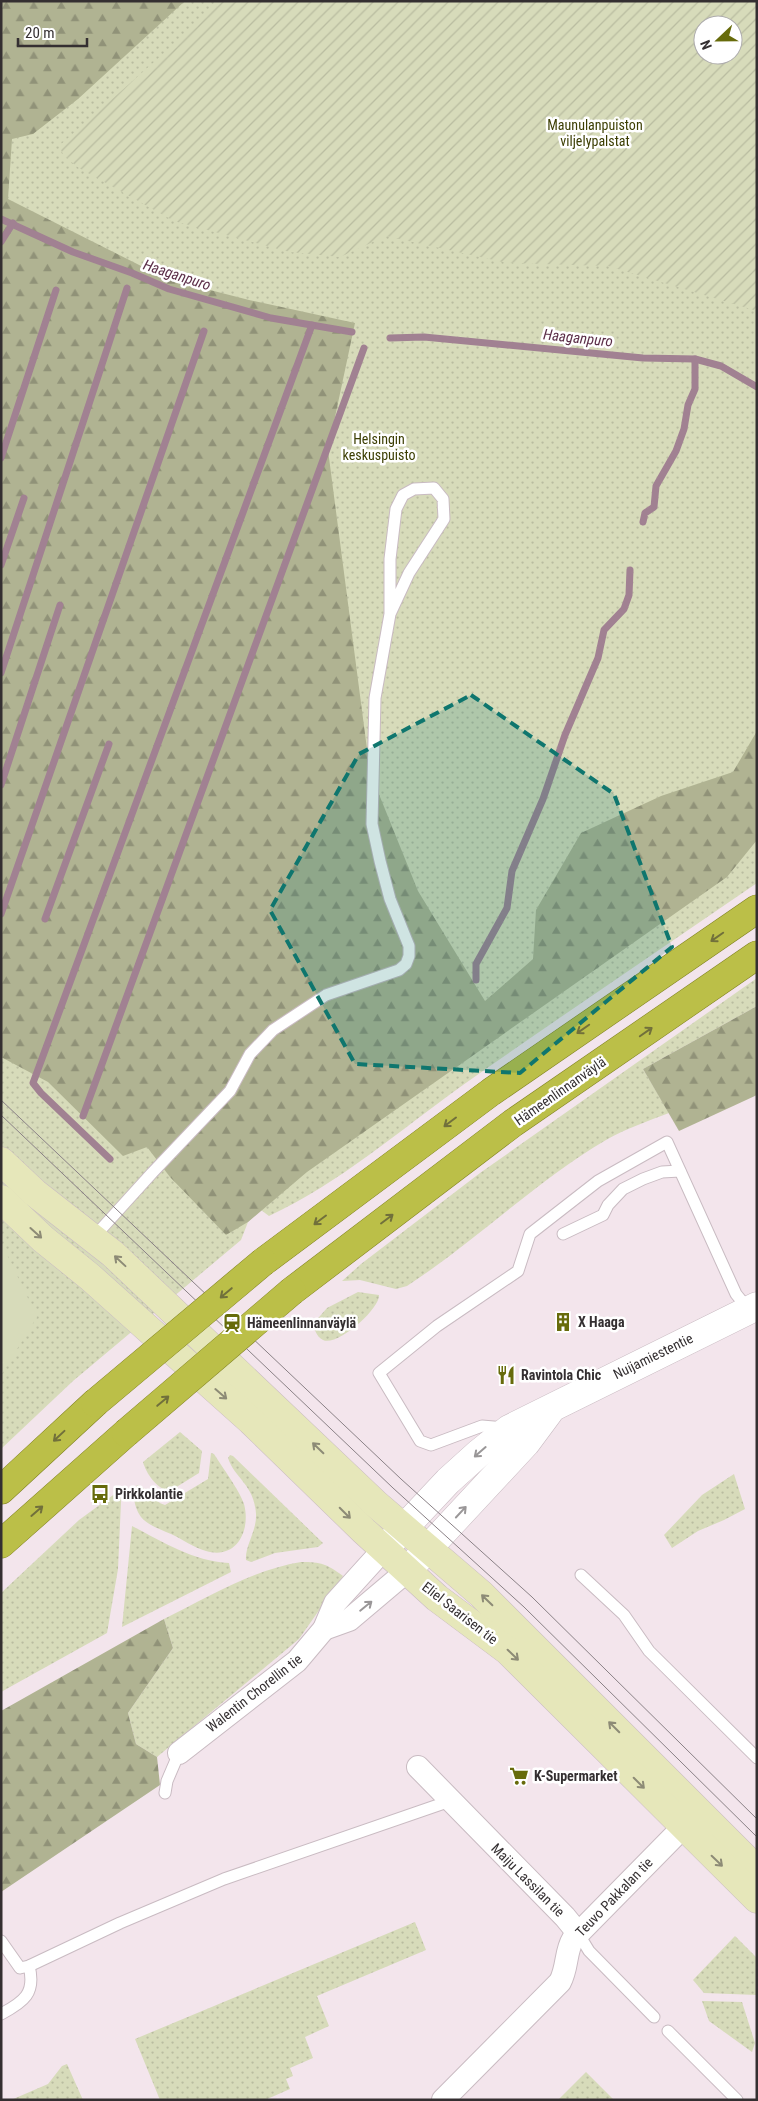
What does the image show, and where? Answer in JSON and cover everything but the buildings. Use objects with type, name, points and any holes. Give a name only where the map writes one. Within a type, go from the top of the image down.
[{"type":"highway","points":[[1,1490],[95,1403],[263,1262],[491,1092],[757,909]]},
{"type":"highway","name":"Hämeenlinnanväylä","points":[[1,1544],[126,1433],[292,1291],[513,1123],[757,956]]},
{"type":"main road","points":[[1,1161],[35,1193],[94,1237]]},
{"type":"main road","name":"Eliel Saarisen tie","points":[[1,1200],[251,1421],[406,1571],[453,1612],[508,1651],[690,1819],[757,1870]]},
{"type":"main road","name":"Eliel Saarisen tie","points":[[94,1237],[376,1504],[429,1548],[495,1608],[690,1819],[757,1900]]},
{"type":"street","name":"Nuijamiestentie","points":[[383,1550],[426,1502],[509,1429],[753,1308]]},
{"type":"street","name":"Nuijamiestentie","points":[[406,1571],[526,1443],[551,1409]]},
{"type":"street","name":"Walentin Chorellin tie","points":[[179,1753],[297,1661],[324,1629],[335,1602],[383,1550]]},
{"type":"street","points":[[324,1629],[349,1620],[406,1571]]},
{"type":"street","name":"Maiju Lassilan tie","points":[[418,1767],[522,1884],[565,1916],[578,1934]]},
{"type":"street","name":"Teuvo Pakkalan tie","points":[[443,2100],[560,1982],[566,1972],[568,1946],[690,1819]]},
{"type":"lane","points":[[94,1237],[230,1091],[250,1054],[273,1030],[326,995],[399,970],[406,964],[409,956],[409,946],[390,899],[372,824],[375,698],[390,614],[390,560],[396,509],[403,495],[414,489],[434,488],[442,499],[444,519],[409,573],[390,614]]},
{"type":"lane","points":[[509,1429],[482,1426],[431,1445],[420,1441],[379,1373],[437,1326],[518,1271],[530,1234],[598,1181],[667,1142],[736,1294],[753,1308]]},
{"type":"lane","points":[[563,1234],[603,1215],[608,1205],[623,1189],[636,1182],[662,1172],[680,1171]]},
{"type":"lane","points":[[581,1575],[624,1616],[649,1651],[757,1758]]},
{"type":"lane","points":[[165,1793],[167,1781],[179,1753]]},
{"type":"lane","points":[[1,1941],[20,1968],[29,1966],[120,1923],[224,1879],[450,1801]]},
{"type":"lane","name":"Maiju Lassilan tie","points":[[578,1934],[589,1951],[654,2017]]},
{"type":"lane","points":[[1,2014],[25,1998],[31,1990],[32,1978],[29,1966]]},
{"type":"lane","points":[[668,2030],[737,2100]]},
{"type":"highlighted area","points":[[471,695],[614,794],[672,947],[520,1073],[355,1064],[270,910],[359,754]]},
{"type":"green space","name":"Helsingin keskuspuisto","points":[[1,1],[757,1],[757,883],[463,1085],[345,1172],[295,1203],[269,1216],[261,1210],[248,1222],[241,1240],[73,1381],[1,1449]]},
{"type":"green space","points":[[1,1],[185,1],[78,99],[33,134],[12,139],[8,199],[167,279],[249,300],[355,323],[328,450],[370,772],[418,891],[485,1001],[533,959],[536,910],[581,833],[661,796],[733,772],[757,731],[757,840],[727,877],[307,1172],[248,1222],[226,1235],[170,1177],[147,1147],[123,1156],[48,1082],[1,1057]]},
{"type":"green space","name":"Maunulanpuiston viljelypalstat","points":[[223,1],[757,1],[757,311],[608,266],[507,263],[386,236],[340,257],[290,252],[174,221],[79,168],[64,156],[59,146]]},
{"type":"green space","points":[[757,978],[757,1006],[643,1069],[669,1113],[621,1132],[580,1156],[407,1286],[396,1289],[360,1280],[342,1281],[361,1264],[480,1173]]},
{"type":"green space","points":[[757,1006],[757,1095],[679,1131],[643,1069]]},
{"type":"green space","points":[[1,1242],[37,1317],[1,1375]]},
{"type":"green space","points":[[358,1292],[379,1295],[373,1309],[347,1333],[329,1341],[323,1340],[316,1333],[313,1324],[327,1308]]},
{"type":"green space","points":[[180,1432],[202,1451],[199,1473],[170,1491],[165,1490],[153,1480],[143,1462]]},
{"type":"green space","points":[[211,1453],[214,1454],[239,1493],[246,1514],[243,1533],[239,1541],[226,1551],[217,1553],[197,1548],[147,1522],[139,1514],[134,1497],[137,1485],[165,1505],[208,1479]]},
{"type":"green space","points":[[230,1455],[323,1543],[318,1547],[275,1553],[251,1562],[246,1560],[247,1549],[256,1520],[255,1504],[248,1489],[231,1465],[228,1458]]},
{"type":"green space","points":[[734,1474],[745,1509],[698,1531],[672,1548],[664,1535],[702,1495]]},
{"type":"green space","points":[[116,1493],[120,1494],[121,1502],[118,1569],[107,1633],[1,1692],[1,1593],[79,1520]]},
{"type":"green space","points":[[132,1526],[191,1555],[229,1563],[231,1572],[122,1627]]},
{"type":"green space","points":[[301,1562],[324,1564],[343,1576],[299,1639],[157,1757],[136,1744],[128,1713],[173,1648],[164,1619],[248,1578],[265,1571]]},
{"type":"green space","points":[[164,1619],[173,1648],[128,1713],[136,1744],[157,1757],[160,1785],[1,1892],[1,1711]]},
{"type":"green space","points":[[415,1922],[426,1950],[317,1996],[329,2026],[305,2037],[313,2058],[290,2068],[293,2076],[286,2079],[290,2089],[265,2100],[160,2100],[135,2039]]},
{"type":"green space","points":[[735,1936],[757,1958],[757,1995],[704,1993],[693,1980]]},
{"type":"green space","points":[[702,2001],[742,2002],[755,2043],[752,2052],[709,2021]]},
{"type":"green space","points":[[67,2064],[83,2100],[11,2100],[48,2084],[62,2066]]},
{"type":"green space","points":[[586,2072],[614,2100],[558,2100]]},
{"type":"waterway","name":"Haaganpuro","points":[[1,219],[73,252],[132,273],[169,289],[271,318],[352,332]]},
{"type":"waterway","points":[[1,242],[13,223]]},
{"type":"waterway","points":[[1,673],[127,288]]},
{"type":"waterway","points":[[1,458],[56,290]]},
{"type":"waterway","points":[[110,1159],[33,1083],[312,325]]},
{"type":"waterway","points":[[1,914],[204,331]]},
{"type":"waterway","name":"Haaganpuro","points":[[390,338],[424,337],[643,358],[695,359],[721,366],[757,387]]},
{"type":"waterway","points":[[83,1116],[364,348]]},
{"type":"waterway","points":[[643,522],[645,513],[654,507],[656,486],[676,451],[684,429],[688,405],[695,389],[695,359]]},
{"type":"waterway","points":[[1,565],[24,498]]},
{"type":"waterway","points":[[476,980],[476,964],[507,908],[512,871],[543,799],[565,735],[598,658],[604,630],[624,609],[629,595],[630,570]]},
{"type":"waterway","points":[[1,785],[60,605]]},
{"type":"waterway","points":[[45,919],[109,744]]},
{"type":"tram line","points":[[1,1100],[401,1479],[532,1597],[757,1819]]},
{"type":"tram line","points":[[1,1115],[393,1488],[524,1607],[757,1837]]},
{"type":"place","name":"X Haaga","points":[[563,1322]]},
{"type":"place","name":"Hämeenlinnanväylä","points":[[232,1323]]},
{"type":"place","name":"Ravintola Chic","points":[[506,1375]]},
{"type":"place","name":"Pirkkolantie","points":[[100,1494]]},
{"type":"place","name":"K-Supermarket","points":[[519,1776]]}]
